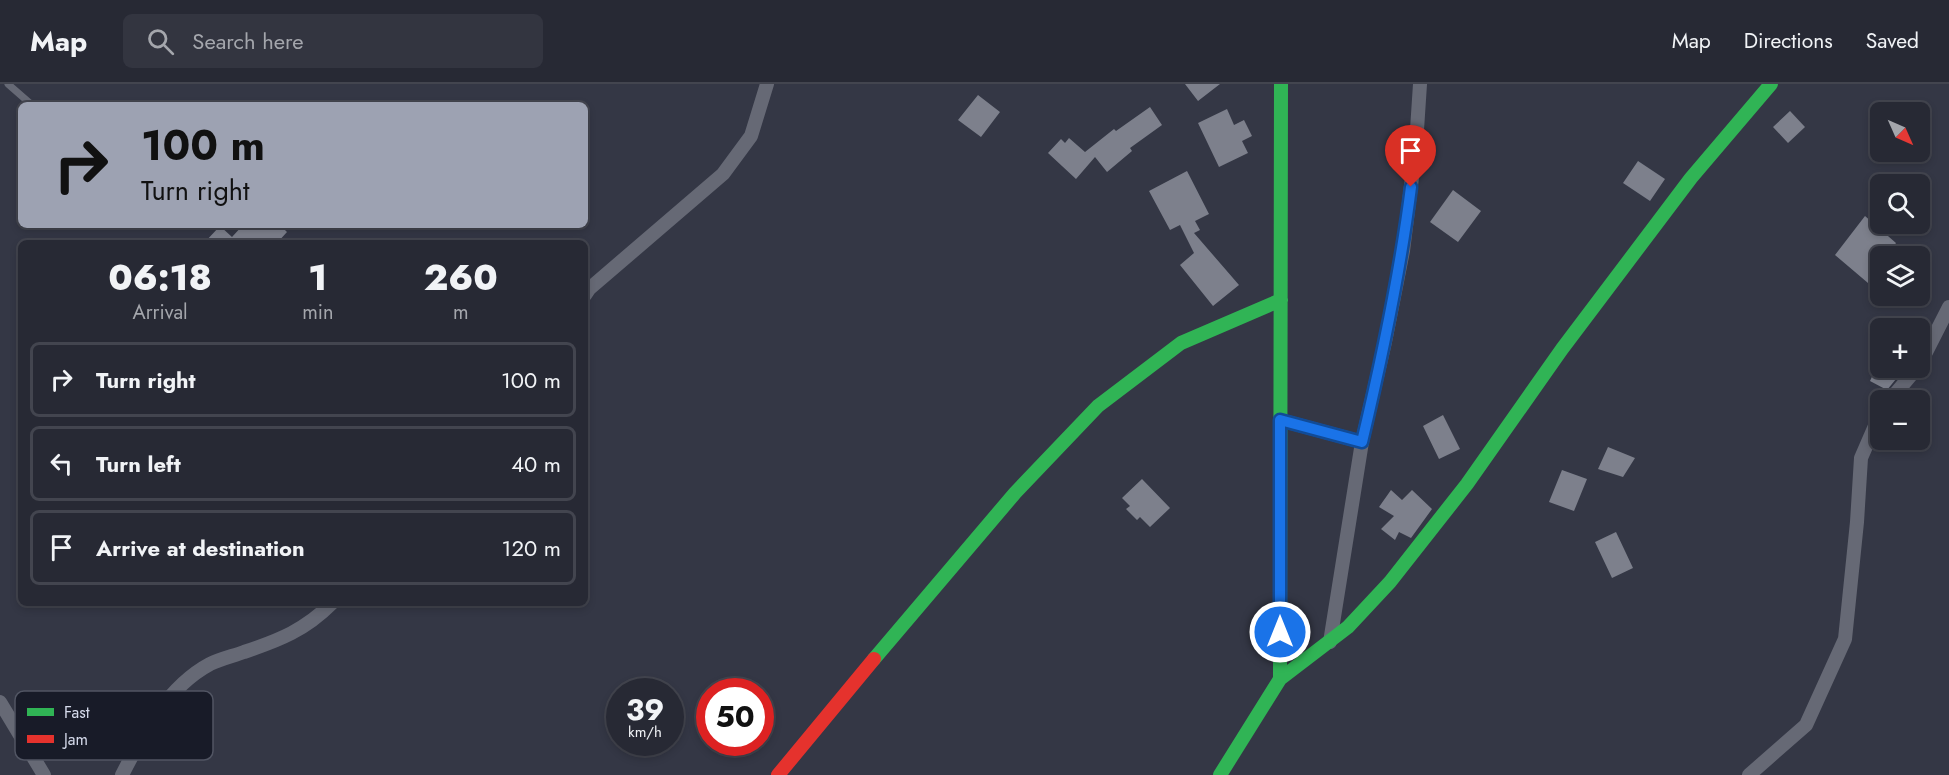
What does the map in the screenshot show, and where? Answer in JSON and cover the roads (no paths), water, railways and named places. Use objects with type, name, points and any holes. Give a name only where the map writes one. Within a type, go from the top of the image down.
[{"type":"street","points":[[588,291],[723,174],[751,136],[767,84]]},
{"type":"street","points":[[1280,679],[1281,84]]},
{"type":"street","points":[[1330,642],[1362,442],[1403,251],[1416,145],[1420,84]]},
{"type":"street","points":[[1220,775],[1280,679],[1348,627],[1390,582],[1467,484],[1562,349],[1691,178],[1771,84]]},
{"type":"street","points":[[778,775],[1015,493],[1098,406],[1181,343],[1281,300]]},
{"type":"street","points":[[1930,344],[1949,307]]},
{"type":"street","points":[[1898,390],[1909,378]]},
{"type":"street","points":[[1280,420],[1362,442]]},
{"type":"street","points":[[1749,775],[1806,725],[1845,639],[1861,458],[1870,437]]},
{"type":"street","points":[[175,691],[190,677],[210,664],[274,642],[305,627],[329,606]]},
{"type":"street","points":[[0,702],[15,727]]},
{"type":"street","points":[[35,760],[44,775]]},
{"type":"street","points":[[122,775],[130,760]]},
{"type":"lane","points":[[8,84],[29,102]]}]
